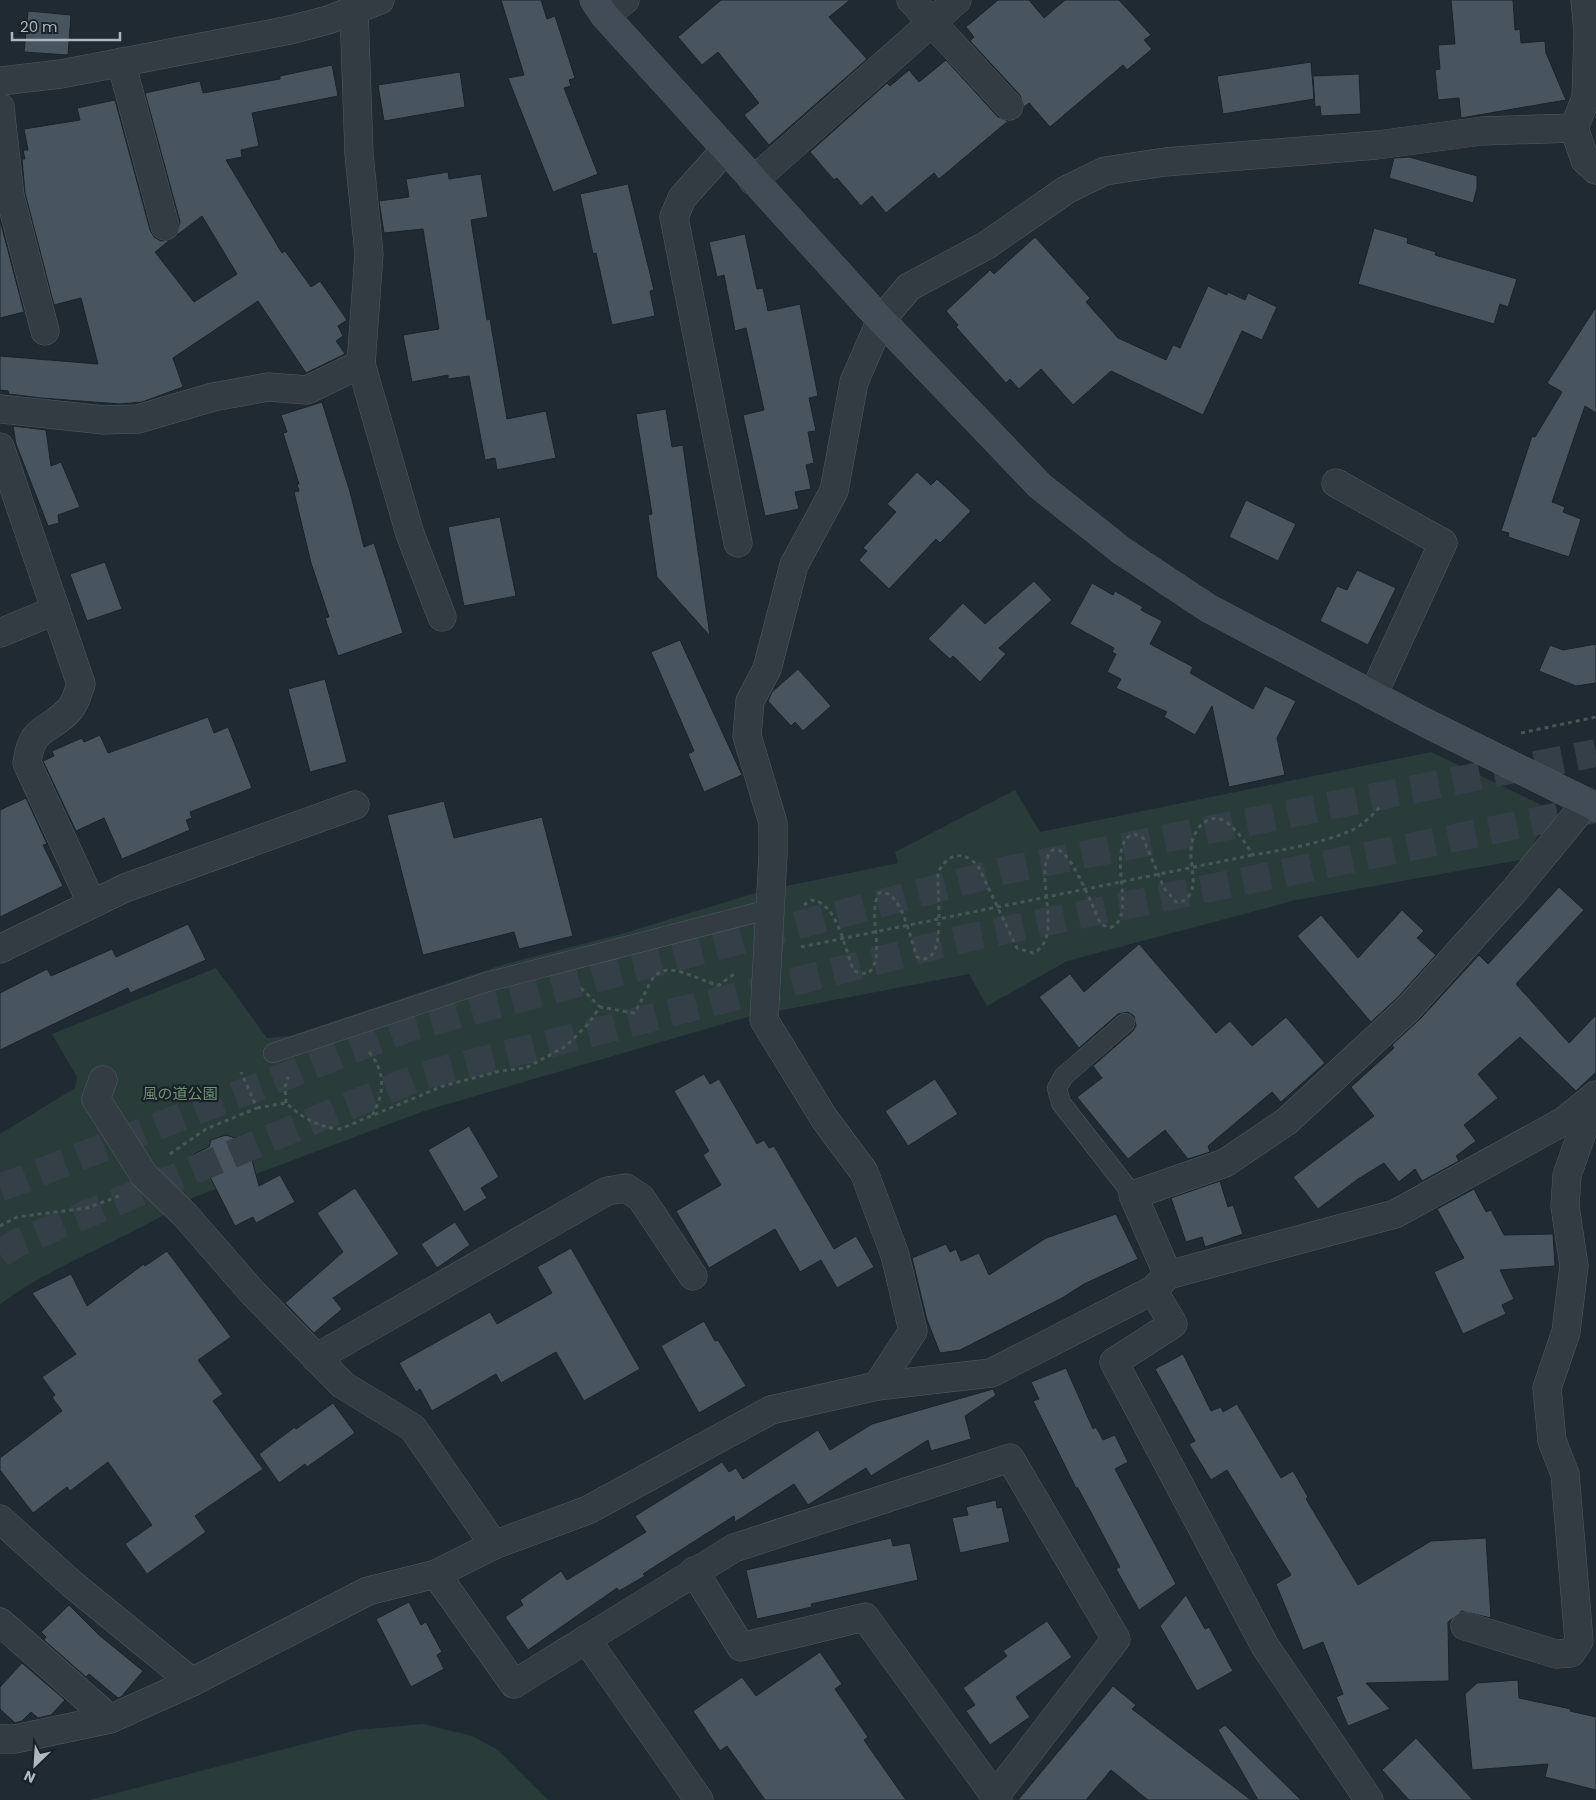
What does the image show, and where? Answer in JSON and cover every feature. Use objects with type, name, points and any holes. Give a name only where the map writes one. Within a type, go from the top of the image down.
[{"type":"street","points":[[0,81],[61,74],[290,30],[328,20],[380,0]]},
{"type":"street","points":[[911,0],[1009,106]]},
{"type":"street","points":[[754,181],[957,0]]},
{"type":"street","points":[[1585,0],[1588,31],[1586,98],[1574,128],[1586,160],[1596,170]]},
{"type":"street","points":[[608,5],[725,150],[881,320],[1040,486],[1122,551],[1208,608],[1373,696],[1591,805],[1409,1008],[1288,1121],[1224,1163],[1133,1195],[1173,1324],[1114,1362],[1265,1646],[1369,1800]]},
{"type":"street","points":[[354,10],[359,154],[369,254],[361,364],[410,534],[442,617]]},
{"type":"street","points":[[121,62],[165,226]]},
{"type":"street","points":[[0,107],[10,196],[45,331]]},
{"type":"street","points":[[878,1386],[913,1331],[895,1254],[864,1172],[824,1118],[764,1020],[772,823],[747,736],[750,702],[767,669],[794,565],[834,491],[854,382],[881,320],[909,287],[987,245],[1066,190],[1105,171],[1165,162],[1377,145],[1482,131],[1574,128]]},
{"type":"street","points":[[725,150],[682,198],[674,217],[738,543]]},
{"type":"street","points":[[0,409],[104,420],[138,419],[213,396],[268,387],[307,390],[361,364]]},
{"type":"street","points":[[0,447],[81,684],[69,710],[34,736],[29,749],[27,763],[92,904]]},
{"type":"street","points":[[1336,483],[1443,542],[1373,696]]},
{"type":"street","points":[[0,633],[56,610]]},
{"type":"street","points":[[0,949],[125,888],[355,805]]},
{"type":"street","points":[[103,1080],[96,1099],[144,1175],[186,1216],[253,1293],[343,1386],[413,1428],[494,1545]]},
{"type":"street","points":[[0,1739],[15,1738],[110,1719],[192,1682],[368,1591],[436,1574],[494,1545],[588,1510],[771,1410],[878,1386],[990,1373],[1161,1282],[1395,1214],[1564,1121],[1596,1095]]},
{"type":"street","points":[[1465,1626],[1556,1654],[1571,1653],[1579,1641],[1565,1474],[1552,1441],[1547,1388],[1566,1332],[1574,1266],[1565,1206],[1567,1175],[1596,1095]]},
{"type":"street","points":[[316,1358],[607,1191],[626,1188],[641,1198],[693,1276]]},
{"type":"street","points":[[436,1574],[514,1684],[694,1571],[734,1548],[1010,1458],[1116,1639],[997,1798],[865,1617],[741,1647],[694,1571]]},
{"type":"street","points":[[0,1520],[72,1584],[192,1682]]},
{"type":"street","points":[[0,1622],[110,1719]]},
{"type":"street","points":[[586,1638],[700,1800]]},
{"type":"lane","points":[[272,1053],[487,982],[770,909]]},
{"type":"lane","points":[[1125,1023],[1064,1076],[1057,1088],[1061,1102],[1133,1195]]},
{"type":"path","points":[[1513,734],[1596,718]]},
{"type":"path","points":[[257,1108],[286,1104],[306,1120],[322,1127],[340,1129],[443,1086],[501,1071],[526,1068],[566,1046],[588,1024],[600,1007],[634,1012],[642,1002],[652,980],[659,972],[668,969],[719,985],[728,981],[751,960],[842,939],[1278,851],[1350,831],[1367,821],[1380,807]]},
{"type":"path","points":[[802,911],[804,904],[811,900],[820,900],[836,921],[854,971],[867,974],[873,970],[876,955],[875,901],[879,893],[886,891],[892,894],[900,906],[918,957],[924,960],[930,958],[935,953],[939,939],[938,872],[953,855],[962,855],[974,862],[1017,948],[1033,953],[1040,950],[1048,936],[1047,857],[1051,852],[1057,850],[1063,852],[1073,865],[1100,921],[1109,928],[1114,926],[1122,916],[1123,843],[1127,837],[1134,834],[1143,838],[1164,888],[1176,902],[1182,902],[1187,899],[1193,886],[1191,848],[1198,826],[1203,821],[1212,819],[1228,823],[1239,834],[1253,855]]},
{"type":"path","points":[[348,1029],[377,1063],[383,1078],[379,1104],[371,1117]]},
{"type":"green space","name":"風の道公園","points":[[1431,752],[1552,810],[1525,859],[1296,900],[1067,961],[987,1006],[969,974],[747,1017],[424,1111],[192,1198],[145,1225],[46,1275],[0,1304],[0,1134],[75,1088],[77,1077],[52,1034],[216,968],[267,1038],[290,1036],[502,965],[621,934],[762,891],[898,863],[895,852],[1015,790],[1040,832]]},
{"type":"green space","points":[[423,1724],[472,1736],[498,1750],[548,1800],[90,1800],[357,1730]]},
{"type":"building","points":[[501,0],[541,0],[547,19],[555,16],[575,78],[569,80],[571,86],[564,88],[598,174],[553,192],[508,78],[524,75]]},
{"type":"building","points":[[721,0],[850,0],[829,17],[867,59],[769,145],[744,115],[759,103],[718,52],[702,65],[678,37]]},
{"type":"building","points":[[998,0],[1029,0],[1044,18],[1065,0],[1119,0],[1151,35],[1144,40],[1152,49],[1127,70],[1123,65],[1050,127],[1029,103],[1024,107],[1020,95],[970,41],[974,37],[966,27]]},
{"type":"building","points":[[1451,0],[1513,0],[1515,30],[1520,29],[1521,43],[1545,41],[1546,53],[1566,100],[1461,118],[1459,98],[1438,100],[1435,70],[1440,69],[1438,45],[1455,44]]},
{"type":"building","points":[[28,11],[71,15],[68,55],[24,52]]},
{"type":"building","points":[[946,60],[998,117],[1008,121],[939,179],[934,173],[886,213],[872,196],[861,206],[837,178],[834,180],[810,152],[887,83],[890,86],[909,70],[919,82]]},
{"type":"building","points":[[1311,62],[1314,99],[1223,114],[1217,76]]},
{"type":"building","points":[[332,65],[338,96],[252,113],[259,146],[241,150],[242,157],[226,160],[282,253],[285,251],[311,287],[320,281],[347,320],[338,326],[343,336],[336,341],[345,354],[306,373],[258,301],[173,358],[183,387],[142,402],[120,404],[41,398],[9,394],[8,391],[0,390],[0,356],[98,364],[81,298],[54,305],[25,193],[22,159],[25,159],[23,150],[28,150],[24,129],[80,120],[77,108],[115,100],[150,230],[154,237],[161,241],[170,240],[155,252],[194,302],[237,274],[202,216],[177,235],[180,222],[145,93],[200,81],[203,93],[280,79],[280,76]]},
{"type":"building","points":[[460,72],[465,107],[384,121],[378,85]]},
{"type":"building","points":[[1359,74],[1361,114],[1321,116],[1320,106],[1315,107],[1313,76]]},
{"type":"building","points":[[1409,157],[1477,176],[1477,188],[1473,203],[1389,178],[1394,158]]},
{"type":"building","points":[[448,172],[449,179],[481,174],[488,217],[471,220],[487,320],[490,319],[507,419],[546,411],[556,458],[497,470],[495,458],[485,460],[469,376],[448,379],[448,375],[412,382],[403,335],[439,329],[423,229],[384,233],[379,201],[409,197],[406,179]]},
{"type":"building","points":[[628,184],[654,290],[650,291],[655,316],[612,325],[596,253],[593,254],[580,194]]},
{"type":"building","points":[[0,220],[24,312],[0,318]]},
{"type":"building","points":[[1374,228],[1408,238],[1407,243],[1436,252],[1435,255],[1517,279],[1508,307],[1500,304],[1494,324],[1358,284]]},
{"type":"building","points":[[745,234],[757,289],[763,288],[768,311],[800,304],[818,396],[809,398],[816,431],[808,432],[814,463],[806,465],[811,489],[795,492],[799,509],[765,516],[743,415],[764,410],[746,328],[735,331],[724,275],[717,277],[709,242]]},
{"type":"building","points":[[1035,237],[1090,298],[1086,302],[1118,338],[1166,360],[1173,345],[1180,348],[1208,286],[1227,295],[1228,292],[1245,300],[1248,293],[1277,307],[1262,340],[1242,331],[1203,415],[1111,371],[1073,405],[1041,369],[1019,389],[1010,379],[1006,383],[956,327],[958,325],[946,311],[990,270],[994,274]]},
{"type":"building","points":[[1596,307],[1596,413],[1585,406],[1552,502],[1565,507],[1563,512],[1581,519],[1569,557],[1508,537],[1509,533],[1501,531],[1532,436],[1535,437],[1562,392],[1547,383]]},
{"type":"building","points":[[322,402],[350,492],[364,547],[374,543],[403,633],[338,656],[325,618],[329,617],[311,563],[294,492],[299,491],[297,484],[299,484],[283,433],[287,432],[281,415]]},
{"type":"building","points":[[666,409],[672,447],[683,445],[710,636],[657,577],[648,515],[652,514],[636,414]]},
{"type":"building","points":[[13,426],[46,430],[51,466],[61,462],[80,507],[58,515],[59,523],[48,526],[16,444]]},
{"type":"building","points":[[917,472],[931,485],[937,479],[971,511],[940,543],[936,539],[889,589],[859,560],[867,551],[863,548],[896,512],[887,504]]},
{"type":"building","points":[[1246,500],[1296,524],[1278,561],[1229,537]]},
{"type":"building","points":[[500,517],[516,596],[464,606],[448,527]]},
{"type":"building","points":[[105,562],[122,609],[87,621],[70,574]]},
{"type":"building","points":[[1357,570],[1396,588],[1368,645],[1320,621],[1337,586],[1347,590]]},
{"type":"building","points":[[1034,581],[1052,600],[999,648],[1006,654],[980,682],[953,656],[950,659],[928,639],[963,603],[985,624]]},
{"type":"building","points":[[1092,583],[1113,595],[1115,591],[1143,607],[1141,610],[1162,621],[1150,644],[1193,667],[1190,673],[1253,709],[1265,686],[1296,701],[1277,738],[1285,775],[1229,787],[1212,706],[1195,735],[1164,717],[1167,712],[1116,688],[1121,679],[1107,672],[1116,654],[1112,652],[1114,648],[1070,624]]},
{"type":"building","points":[[680,640],[742,775],[704,792],[688,754],[694,751],[651,652]]},
{"type":"building","points":[[1596,644],[1596,683],[1576,686],[1539,671],[1550,645],[1563,650]]},
{"type":"building","points":[[798,669],[831,706],[803,731],[795,722],[791,726],[768,701],[772,692]]},
{"type":"building","points":[[325,679],[347,762],[310,772],[288,689]]},
{"type":"building","points":[[208,717],[214,733],[228,727],[252,788],[190,812],[192,818],[186,820],[190,830],[122,859],[104,818],[76,831],[43,761],[54,756],[52,751],[82,738],[84,742],[100,735],[108,753]]},
{"type":"building","points":[[26,798],[47,844],[43,845],[63,886],[0,917],[0,810]]},
{"type":"building","points":[[444,801],[454,838],[542,817],[573,936],[519,949],[514,932],[423,955],[387,815]]},
{"type":"building","points":[[1559,887],[1584,910],[1516,984],[1569,1043],[1596,1015],[1596,1072],[1576,1091],[1520,1037],[1478,1074],[1498,1098],[1464,1125],[1476,1141],[1456,1156],[1459,1161],[1422,1181],[1415,1169],[1399,1182],[1384,1163],[1358,1179],[1318,1209],[1293,1177],[1374,1116],[1351,1087],[1394,1048],[1392,1045],[1421,1018],[1479,955],[1488,964]]},
{"type":"building","points":[[1402,910],[1424,931],[1417,938],[1436,955],[1398,997],[1371,1022],[1297,936],[1321,915],[1358,958]]},
{"type":"building","points":[[188,924],[206,960],[130,993],[128,988],[0,1050],[0,993],[47,969],[51,976],[112,949],[116,957]]},
{"type":"building","points":[[1139,944],[1216,1033],[1230,1021],[1252,1046],[1286,1017],[1325,1063],[1281,1102],[1272,1092],[1208,1146],[1210,1152],[1188,1159],[1165,1130],[1128,1159],[1077,1097],[1102,1078],[1093,1066],[1133,1031],[1136,1026],[1134,1016],[1128,1012],[1118,1014],[1079,1048],[1039,997],[1070,974],[1084,992]]},
{"type":"building","points":[[704,1074],[710,1084],[719,1079],[757,1144],[764,1140],[769,1148],[774,1146],[834,1249],[856,1236],[874,1267],[837,1288],[821,1260],[800,1272],[775,1229],[709,1268],[676,1211],[721,1185],[703,1155],[709,1151],[674,1091]]},
{"type":"building","points":[[935,1079],[958,1114],[908,1146],[885,1111]]},
{"type":"building","points":[[469,1126],[499,1177],[481,1188],[487,1198],[464,1212],[428,1150]]},
{"type":"building","points":[[245,1134],[259,1186],[280,1175],[295,1202],[256,1223],[253,1217],[235,1226],[209,1175],[202,1172],[194,1154],[209,1147],[211,1140],[226,1135],[235,1138]]},
{"type":"building","points":[[1220,1181],[1228,1207],[1233,1205],[1243,1234],[1205,1247],[1202,1237],[1186,1242],[1171,1198]]},
{"type":"building","points":[[355,1188],[399,1254],[333,1298],[342,1309],[314,1333],[285,1303],[343,1252],[317,1213]]},
{"type":"building","points":[[1474,1189],[1486,1212],[1491,1210],[1504,1235],[1553,1234],[1555,1266],[1500,1270],[1514,1299],[1502,1305],[1506,1314],[1463,1334],[1434,1272],[1464,1258],[1437,1209]]},
{"type":"building","points":[[1116,1214],[1138,1259],[1084,1284],[1062,1298],[960,1350],[940,1353],[927,1320],[912,1258],[946,1244],[950,1252],[956,1249],[961,1261],[979,1253],[989,1275],[1046,1238]]},
{"type":"building","points":[[455,1222],[470,1245],[437,1268],[421,1244]]},
{"type":"building","points":[[571,1248],[640,1369],[584,1401],[556,1352],[501,1383],[496,1374],[432,1411],[420,1389],[416,1392],[399,1363],[490,1312],[497,1324],[552,1293],[537,1267]]},
{"type":"building","points":[[167,1251],[231,1337],[198,1360],[223,1394],[213,1401],[263,1469],[195,1516],[206,1532],[147,1574],[125,1544],[152,1525],[108,1462],[70,1491],[67,1487],[33,1513],[0,1470],[0,1458],[62,1411],[52,1397],[55,1395],[42,1377],[76,1354],[32,1293],[71,1274],[87,1306],[144,1264],[145,1266]]},
{"type":"building","points":[[704,1321],[715,1341],[718,1340],[746,1386],[699,1413],[661,1346]]},
{"type":"building","points":[[1183,1354],[1211,1411],[1221,1407],[1223,1412],[1237,1404],[1281,1478],[1293,1471],[1308,1497],[1306,1499],[1358,1585],[1431,1541],[1486,1538],[1491,1618],[1462,1611],[1448,1622],[1449,1681],[1366,1683],[1390,1709],[1348,1726],[1336,1697],[1343,1694],[1323,1642],[1303,1650],[1276,1584],[1291,1575],[1227,1470],[1211,1480],[1189,1444],[1195,1441],[1155,1369]]},
{"type":"building","points":[[1066,1368],[1093,1429],[1096,1427],[1103,1440],[1115,1435],[1128,1462],[1115,1469],[1176,1584],[1139,1610],[1116,1569],[1120,1567],[1078,1488],[1076,1488],[1033,1401],[1039,1399],[1031,1382]]},
{"type":"building","points":[[993,1389],[996,1395],[965,1416],[971,1439],[931,1451],[928,1440],[871,1476],[866,1468],[808,1505],[794,1484],[735,1522],[734,1516],[643,1574],[645,1576],[619,1591],[617,1588],[528,1650],[505,1617],[523,1605],[520,1600],[561,1571],[567,1580],[646,1532],[635,1516],[722,1462],[729,1472],[736,1468],[743,1479],[818,1430],[830,1450],[872,1424]]},
{"type":"building","points":[[333,1403],[355,1433],[307,1467],[305,1464],[279,1483],[259,1454],[295,1427],[296,1429]]},
{"type":"building","points":[[996,1500],[997,1508],[1002,1507],[1010,1542],[960,1553],[952,1518],[968,1515],[966,1507]]},
{"type":"building","points":[[891,1538],[893,1546],[910,1543],[918,1580],[811,1604],[812,1607],[757,1619],[746,1570]]},
{"type":"building","points":[[1186,1595],[1205,1629],[1209,1627],[1233,1671],[1197,1691],[1160,1626]]},
{"type":"building","points":[[409,1602],[421,1625],[426,1622],[442,1652],[437,1655],[444,1669],[411,1687],[376,1619]]},
{"type":"building","points":[[69,1605],[99,1635],[143,1671],[121,1697],[118,1698],[89,1674],[86,1677],[44,1640],[46,1637],[41,1632]]},
{"type":"building","points":[[1047,1621],[1072,1657],[1016,1697],[1030,1717],[990,1745],[966,1711],[975,1705],[963,1688],[1007,1656],[1003,1651]]},
{"type":"building","points":[[820,1652],[842,1684],[835,1689],[868,1737],[864,1740],[906,1800],[765,1800],[727,1746],[720,1751],[693,1711],[742,1677],[756,1696]]},
{"type":"building","points":[[22,1663],[65,1700],[51,1715],[38,1718],[31,1712],[22,1721],[15,1723],[0,1709],[0,1687]]},
{"type":"building","points":[[1518,1680],[1519,1698],[1571,1709],[1570,1711],[1596,1717],[1596,1790],[1545,1777],[1548,1764],[1472,1770],[1465,1694],[1477,1683]]},
{"type":"building","points":[[1113,1686],[1136,1705],[1132,1709],[1251,1800],[1148,1800],[1111,1770],[1086,1800],[1018,1800]]},
{"type":"building","points":[[1225,1725],[1301,1800],[1258,1800],[1218,1730]]},
{"type":"building","points":[[1416,1738],[1473,1800],[1409,1800],[1382,1770]]},
{"type":"tunnel","points":[[0,1188],[408,1028],[1007,870],[1596,753]]},
{"type":"tunnel","points":[[0,1254],[17,1243],[421,1076],[967,938],[1595,809]]}]
